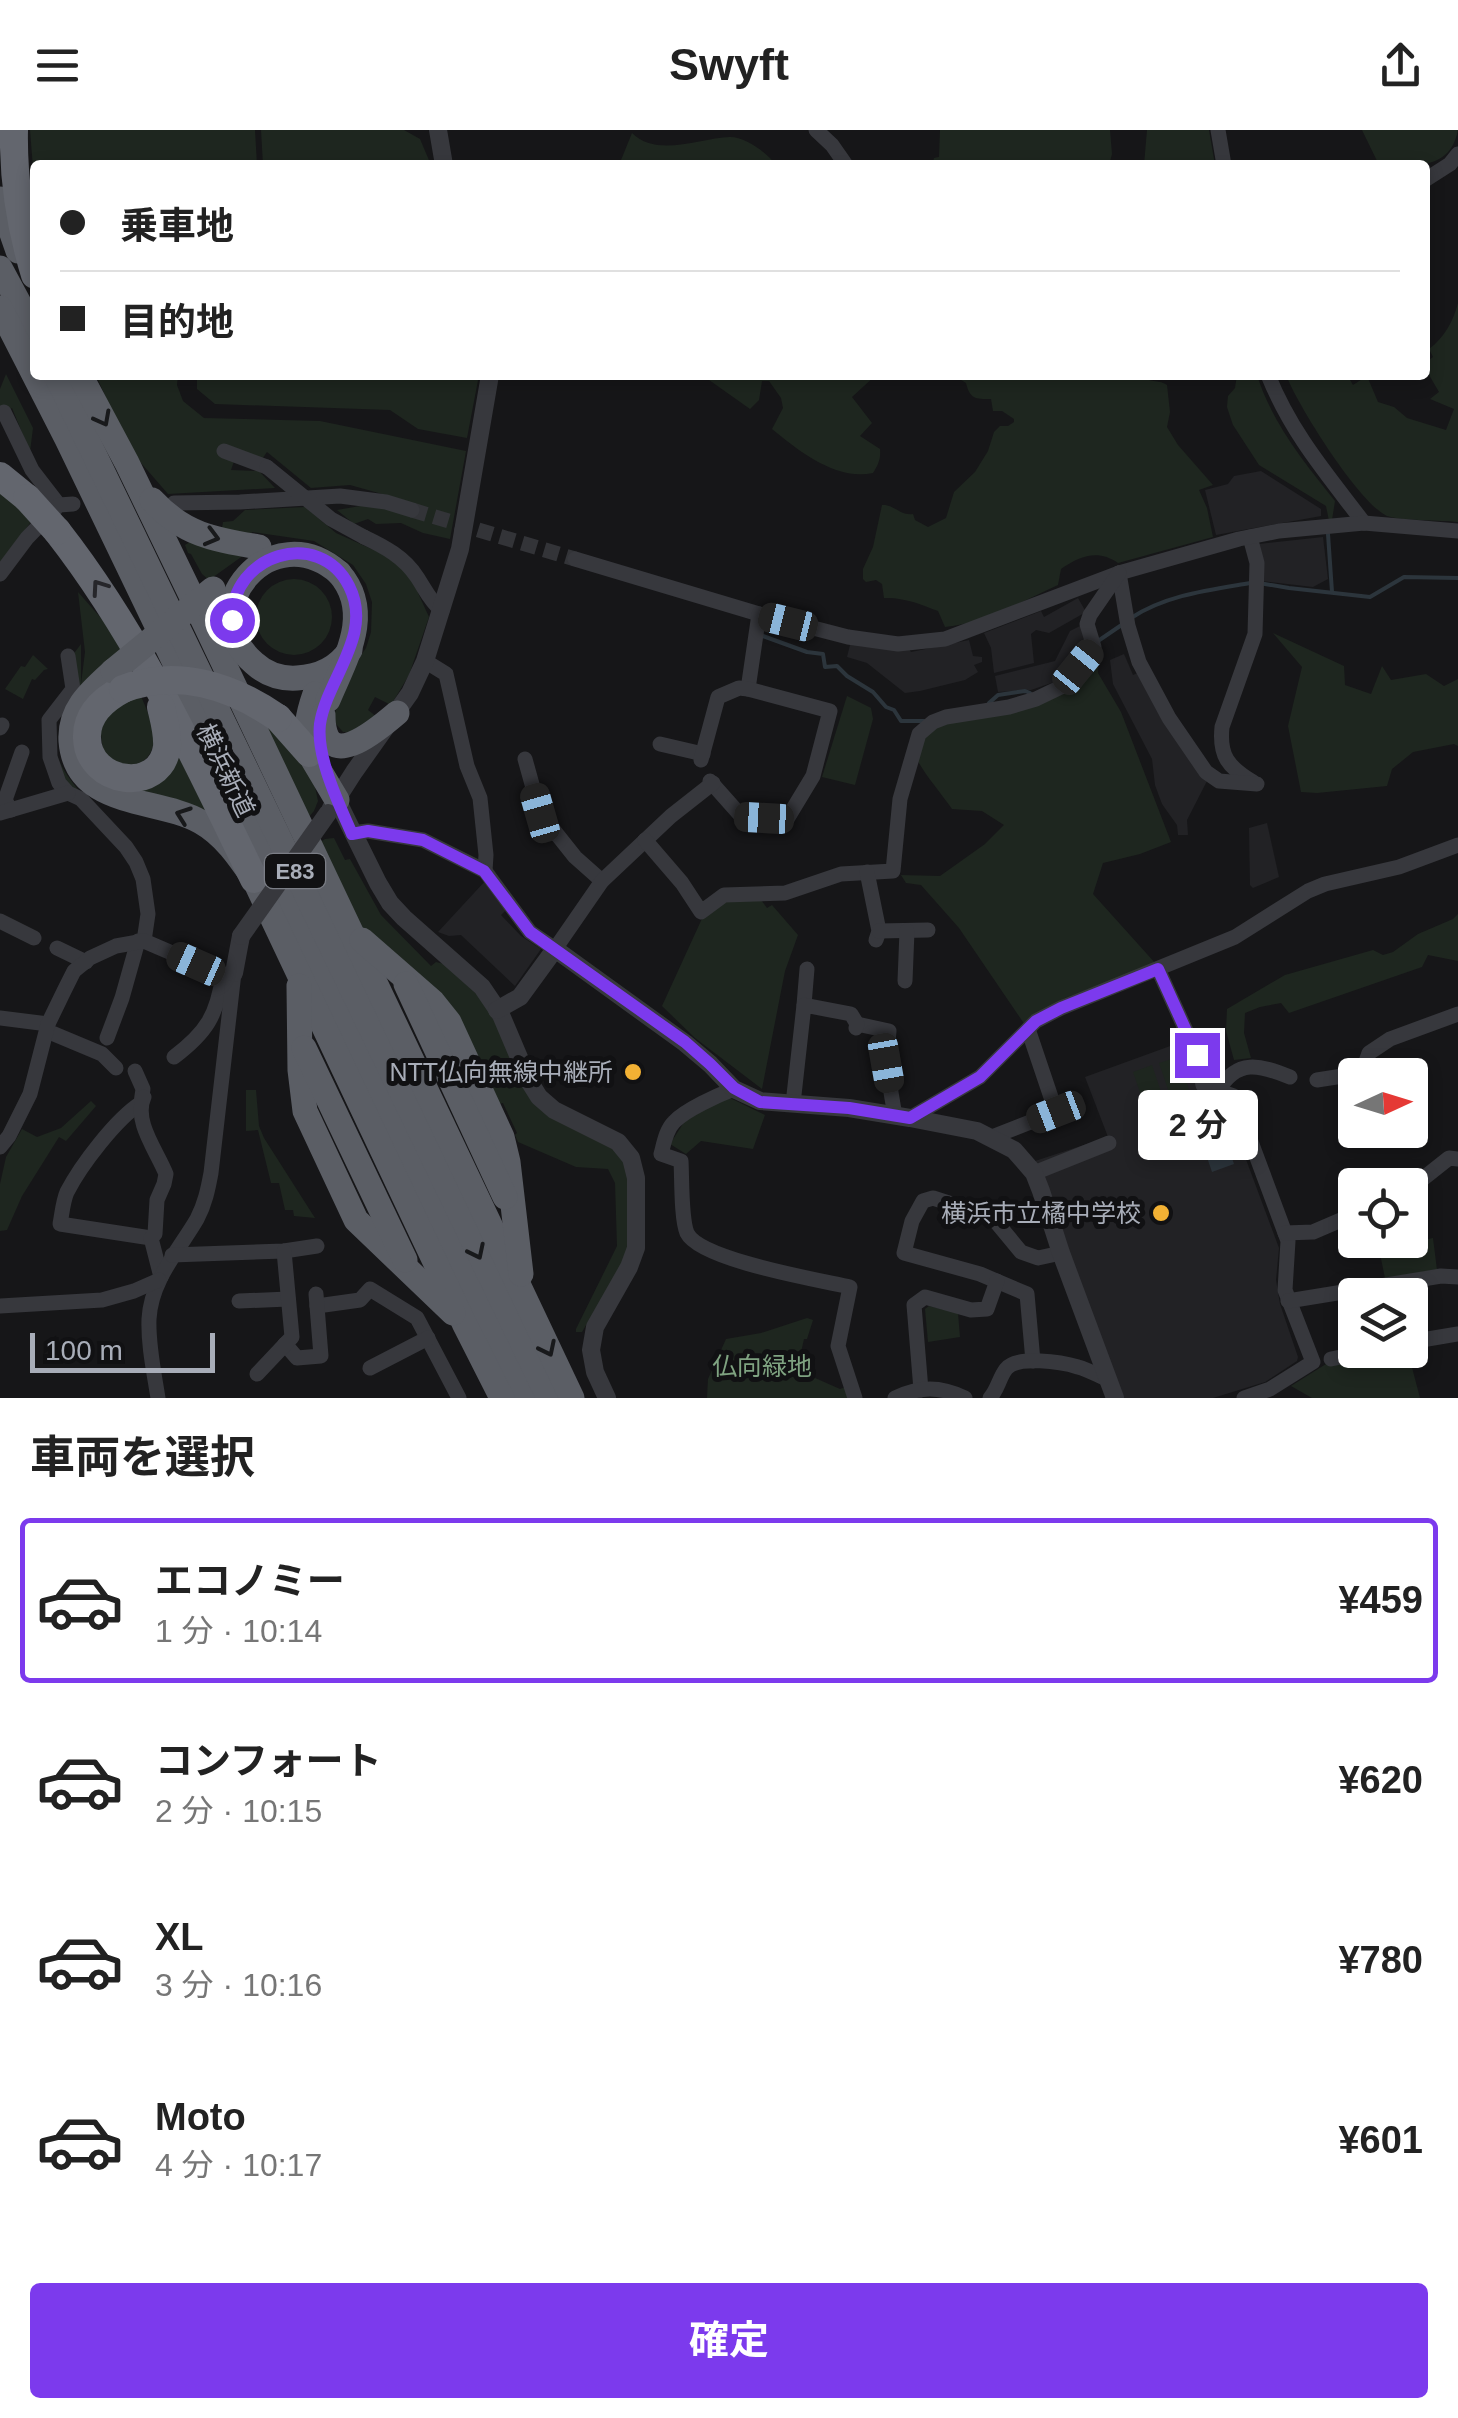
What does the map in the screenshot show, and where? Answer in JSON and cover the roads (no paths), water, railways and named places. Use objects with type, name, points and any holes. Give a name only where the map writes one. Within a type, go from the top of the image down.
[{"type":"highway","points":[[14,130],[18,191],[30,259]]},
{"type":"highway","points":[[0,199],[30,277]]},
{"type":"highway","points":[[0,268],[30,324]]},
{"type":"highway","name":"横浜新道","points":[[0,308],[30,367]]},
{"type":"highway","name":"横浜新道","points":[[37,380],[524,1398]]},
{"type":"highway","name":"横浜新道","points":[[58,380],[549,1398]]},
{"type":"highway","points":[[83,380],[127,463],[572,1398]]},
{"type":"highway","points":[[127,463],[151,499],[176,523],[194,532],[258,547]]},
{"type":"highway","points":[[0,476],[27,498]]},
{"type":"highway","points":[[0,484],[63,514],[106,598],[136,646],[254,878],[502,1398]]},
{"type":"highway","points":[[136,646],[160,707],[167,740],[164,758],[158,766],[134,779],[106,773],[93,760],[87,743],[92,715],[118,680],[213,589],[242,565],[267,552],[294,551],[332,573],[356,593],[358,632],[349,652],[334,666],[314,676],[294,679],[268,672],[250,660],[236,636],[232,611],[238,588],[253,570],[272,558],[293,554],[332,573]]},
{"type":"highway","points":[[332,573],[342,626],[320,726],[333,806]]},
{"type":"highway","points":[[236,655],[247,700],[282,786]]},
{"type":"highway","points":[[254,878],[227,843],[200,821],[180,812],[132,802],[90,782],[72,746],[74,716],[85,697],[118,680],[202,683],[241,695],[278,718],[308,753],[333,806]]},
{"type":"highway","points":[[322,703],[325,733],[334,743],[348,746],[368,737],[397,713]]},
{"type":"highway","points":[[308,753],[306,724],[322,703]]},
{"type":"highway","points":[[348,926],[433,1002],[449,1022],[502,1137],[524,1300]]},
{"type":"highway","points":[[376,954],[518,1255]]},
{"type":"highway","points":[[299,975],[304,1111],[356,1220],[464,1323]]},
{"type":"highway","points":[[401,975],[513,1214]]},
{"type":"highway","points":[[299,1003],[437,1298]]},
{"type":"highway","points":[[299,1038],[411,1274]]},
{"type":"street","points":[[438,130],[443,160]]},
{"type":"street","points":[[816,130],[843,160]]},
{"type":"street","points":[[1218,130],[1223,160]]},
{"type":"street","points":[[1430,177],[1458,154]]},
{"type":"street","points":[[174,1056],[202,1032],[214,1015],[242,936],[397,713],[425,661],[460,549],[489,380]]},
{"type":"street","points":[[1270,380],[1294,430],[1364,523]]},
{"type":"street","points":[[0,574],[28,538],[63,514],[32,470],[4,412]]},
{"type":"street","points":[[224,451],[267,467],[331,519],[402,558],[442,611]]},
{"type":"street","points":[[174,503],[340,496],[412,510]]},
{"type":"street","points":[[575,559],[759,614],[848,637],[898,644],[945,639],[1119,573],[1250,537],[1364,523],[1458,530]]},
{"type":"street","points":[[1119,573],[1139,662],[1206,772],[1219,781],[1257,784],[1235,771],[1220,742],[1222,726],[1255,634],[1258,563],[1250,537]]},
{"type":"street","points":[[645,840],[682,882],[701,912],[724,894],[786,893],[841,874],[893,871],[900,799],[919,734],[932,722],[946,717],[1009,707],[1063,686],[1094,644],[1087,624],[1090,615],[1119,573]]},
{"type":"street","points":[[748,690],[759,614]]},
{"type":"street","points":[[68,656],[73,689],[49,720],[50,758],[68,793],[81,798],[136,862],[148,914],[107,1038]]},
{"type":"street","points":[[425,661],[446,674],[467,766],[480,798],[484,871]]},
{"type":"street","points":[[497,1010],[520,997],[602,881],[711,782],[742,817],[786,819],[813,776],[830,711],[739,688],[718,697],[702,757],[660,744]]},
{"type":"street","points":[[22,752],[5,800],[6,812],[68,793]]},
{"type":"street","points":[[525,759],[540,813],[575,857],[602,881]]},
{"type":"street","points":[[333,806],[390,903],[482,988],[497,1010],[539,1097],[554,1110],[618,1142],[630,1158],[636,1178],[636,1248],[595,1326],[591,1350],[594,1372],[606,1398]]},
{"type":"street","points":[[352,834],[368,831],[423,840],[484,871],[530,932],[685,1042],[734,1088],[760,1102],[849,1108],[977,1131],[1014,1150],[1034,1173],[1112,1389]]},
{"type":"street","points":[[902,1117],[980,1077],[1036,1021],[1061,1008],[1235,937],[1308,890],[1400,866],[1458,845]]},
{"type":"street","points":[[867,872],[877,936],[928,930]]},
{"type":"street","points":[[0,921],[34,938]]},
{"type":"street","points":[[906,981],[908,931]]},
{"type":"street","points":[[0,1148],[30,1094],[48,1027],[74,971],[116,946],[141,941],[228,974]]},
{"type":"street","points":[[57,948],[86,962]]},
{"type":"street","points":[[794,1104],[807,969]]},
{"type":"street","points":[[1158,969],[1197,1055],[1203,1085],[1234,1096],[1288,1241],[1285,1290],[1313,1362],[1270,1389],[1244,1398]]},
{"type":"street","points":[[158,1398],[149,1316],[160,1278],[198,1218],[212,1173],[228,974]]},
{"type":"street","points":[[804,1005],[852,1014],[856,1026],[889,1031],[886,1063],[902,1117]]},
{"type":"street","points":[[1317,1080],[1362,1074],[1370,1052],[1390,1039],[1458,1014]]},
{"type":"street","points":[[0,1018],[48,1027],[102,1054],[116,1068]]},
{"type":"street","points":[[992,1137],[1056,1112],[1028,1030]]},
{"type":"street","points":[[1218,1090],[1236,1071],[1248,1067],[1262,1066],[1290,1077]]},
{"type":"street","points":[[135,1071],[143,1089],[142,1118],[166,1174],[151,1238]]},
{"type":"street","points":[[734,1088],[674,1122],[666,1135],[661,1154],[681,1161],[687,1232],[697,1244],[747,1265],[850,1288],[838,1346],[855,1398]]},
{"type":"street","points":[[143,1098],[90,1156],[66,1195],[60,1224],[151,1238]]},
{"type":"street","points":[[1034,1173],[1109,1143]]},
{"type":"street","points":[[1428,1175],[1449,1158],[1458,1158]]},
{"type":"street","points":[[1032,1361],[1027,1294],[980,1274],[904,1252],[912,1221],[923,1201],[933,1198],[992,1217],[1021,1252],[1038,1258],[1061,1254]]},
{"type":"street","points":[[1285,1233],[1314,1232],[1338,1221]]},
{"type":"street","points":[[151,1238],[160,1278]]},
{"type":"street","points":[[172,1255],[317,1246]]},
{"type":"street","points":[[257,1374],[292,1337],[284,1250]]},
{"type":"street","points":[[1288,1301],[1441,1276],[1458,1277]]},
{"type":"street","points":[[0,1306],[102,1300],[134,1292],[160,1278]]},
{"type":"street","points":[[921,1390],[914,1305],[925,1297],[971,1310],[986,1309],[997,1282]]},
{"type":"street","points":[[285,1344],[297,1358],[321,1356],[316,1300],[360,1300],[370,1289],[417,1318],[459,1398]]},
{"type":"street","points":[[239,1301],[288,1300]]},
{"type":"street","points":[[1428,1339],[1458,1334]]},
{"type":"street","points":[[370,1368],[428,1338]]},
{"type":"street","points":[[1331,1359],[1338,1358]]},
{"type":"street","points":[[990,1398],[1006,1369],[1017,1361],[1077,1366],[1112,1389]]},
{"type":"street","points":[[895,1398],[912,1390],[939,1389],[965,1398]]},
{"type":"waterway","points":[[1328,534],[1332,592]]},
{"type":"waterway","points":[[1259,583],[1370,597],[1404,577],[1458,578]]},
{"type":"waterway","points":[[1131,618],[1173,599],[1250,583]]},
{"type":"waterway","points":[[1098,641],[1123,624]]},
{"type":"waterway","points":[[763,636],[823,654],[825,667],[837,666],[894,710],[901,721],[924,721]]},
{"type":"waterway","points":[[989,703],[998,695],[1030,693]]},
{"type":"tunnel","points":[[412,510],[575,559]]},
{"type":"place","name":"NTT仏向無線中継所","points":[[633,1072]]},
{"type":"place","name":"横浜市立橘中学校","points":[[1161,1213]]},
{"type":"park label","name":"仏向緑地","points":[[762,1366]]}]
